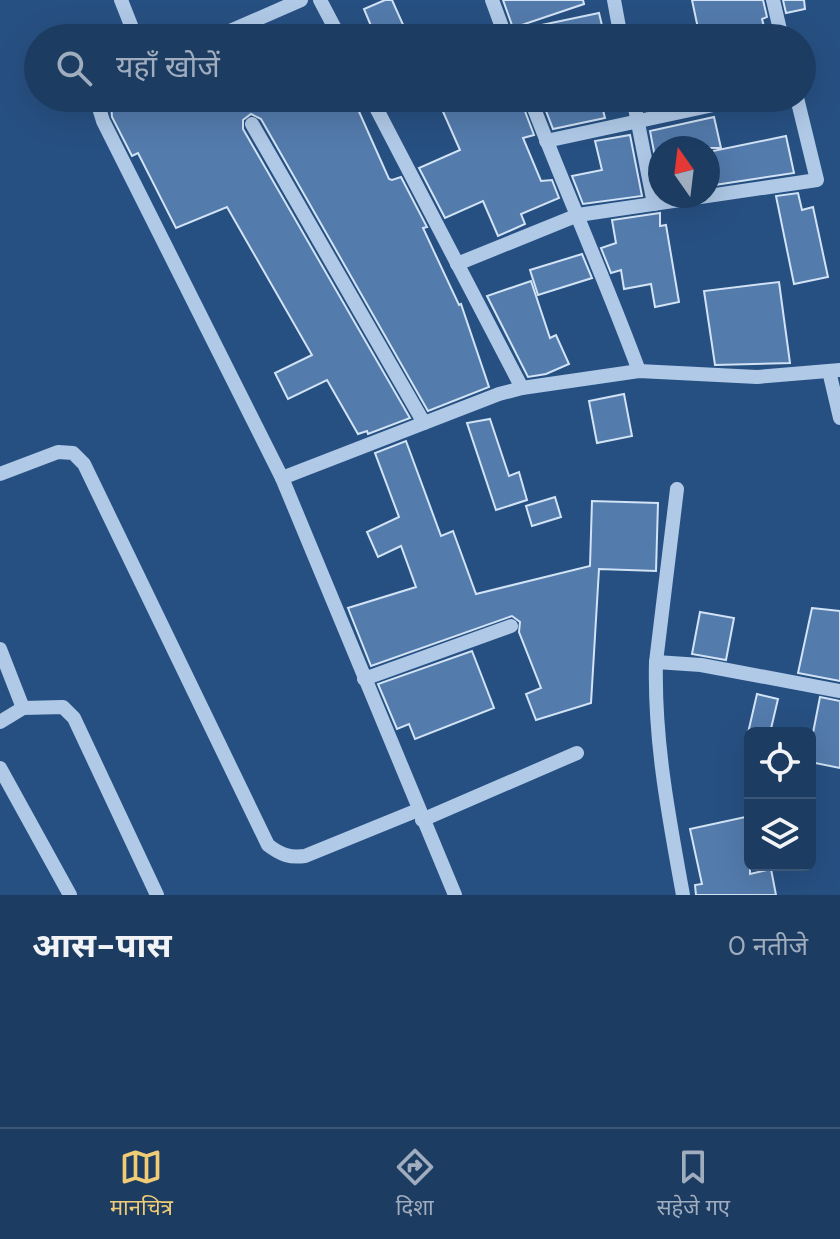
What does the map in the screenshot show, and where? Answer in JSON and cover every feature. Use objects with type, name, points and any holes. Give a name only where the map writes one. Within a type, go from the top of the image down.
[{"type":"street","points":[[121,0],[130,24]]},
{"type":"street","points":[[246,24],[301,0]]},
{"type":"street","points":[[320,0],[333,24]]},
{"type":"street","points":[[492,0],[501,24]]},
{"type":"street","points":[[614,0],[618,24]]},
{"type":"street","points":[[773,0],[779,24]]},
{"type":"street","points":[[100,112],[282,478],[455,895]]},
{"type":"street","points":[[378,112],[522,388]]},
{"type":"street","points":[[535,112],[639,371]]},
{"type":"street","points":[[636,112],[648,173]]},
{"type":"street","points":[[546,141],[680,112]]},
{"type":"street","points":[[720,194],[817,180],[800,112]]},
{"type":"street","points":[[252,124],[424,423]]},
{"type":"street","points":[[457,264],[578,215],[648,205]]},
{"type":"street","points":[[282,478],[522,388],[639,371],[757,377],[834,371],[840,418]]},
{"type":"street","points":[[0,474],[58,452],[73,453],[84,464],[268,845],[278,853],[292,858],[305,856],[577,753]]},
{"type":"street","points":[[677,489],[656,662],[655,711],[670,826],[683,895]]},
{"type":"street","points":[[364,679],[511,626]]},
{"type":"street","points":[[0,649],[23,708]]},
{"type":"street","points":[[656,662],[701,665],[840,691]]},
{"type":"street","points":[[0,722],[23,708],[63,707],[74,718],[157,895]]},
{"type":"street","points":[[0,768],[70,895]]},
{"type":"building","points":[[392,0],[403,24],[370,24],[364,9]]},
{"type":"building","points":[[503,0],[583,0],[584,4],[525,24],[512,24]]},
{"type":"building","points":[[692,0],[763,0],[767,17],[762,19],[763,24],[697,24]]},
{"type":"building","points":[[783,0],[804,0],[805,9],[786,13]]},
{"type":"building","points":[[599,13],[602,24],[546,24]]},
{"type":"building","points":[[112,112],[359,112],[389,179],[401,177],[427,227],[423,228],[461,304],[489,387],[428,411],[261,119],[251,114],[243,120],[243,129],[410,418],[368,434],[367,431],[358,434],[327,380],[288,399],[275,373],[312,355],[227,207],[176,228],[138,153],[132,156]]},
{"type":"building","points":[[443,112],[525,112],[534,135],[523,138],[541,181],[552,180],[559,198],[521,214],[525,224],[498,236],[483,201],[445,218],[419,168],[460,150]]},
{"type":"building","points":[[546,112],[604,112],[605,118],[553,129]]},
{"type":"building","points":[[714,117],[718,136],[651,136],[650,131]]},
{"type":"building","points":[[630,135],[642,196],[583,204],[572,176],[602,170],[595,141]]},
{"type":"building","points":[[786,136],[794,173],[720,184],[720,150]]},
{"type":"building","points":[[798,193],[802,210],[813,207],[828,277],[794,284],[776,196]]},
{"type":"building","points":[[660,213],[660,226],[666,225],[679,302],[655,307],[651,284],[624,289],[621,270],[611,273],[601,248],[616,243],[612,220]]},
{"type":"building","points":[[582,254],[592,278],[538,295],[530,270]]},
{"type":"building","points":[[531,281],[550,338],[556,335],[569,364],[546,374],[528,377],[487,296]]},
{"type":"building","points":[[779,282],[790,363],[715,365],[704,291]]},
{"type":"building","points":[[624,394],[632,436],[597,443],[589,401]]},
{"type":"building","points":[[490,419],[509,476],[519,472],[527,500],[496,510],[467,423]]},
{"type":"building","points":[[406,441],[441,536],[453,531],[476,594],[590,566],[592,501],[658,503],[656,571],[599,569],[591,703],[536,720],[526,694],[541,688],[519,632],[520,622],[512,616],[371,666],[348,608],[416,587],[401,546],[378,557],[367,532],[399,517],[375,453]]},
{"type":"building","points":[[555,497],[561,517],[532,526],[526,506]]},
{"type":"building","points":[[812,608],[840,611],[840,681],[798,673]]},
{"type":"building","points":[[700,612],[734,618],[726,660],[692,654]]},
{"type":"building","points":[[472,651],[494,708],[415,739],[409,724],[397,729],[378,684]]},
{"type":"building","points":[[757,694],[778,699],[771,727],[749,727]]},
{"type":"building","points":[[820,697],[840,701],[840,768],[816,763],[814,727]]},
{"type":"building","points":[[744,817],[744,871],[750,871],[750,874],[771,871],[776,895],[696,895],[695,885],[702,884],[690,829]]}]
